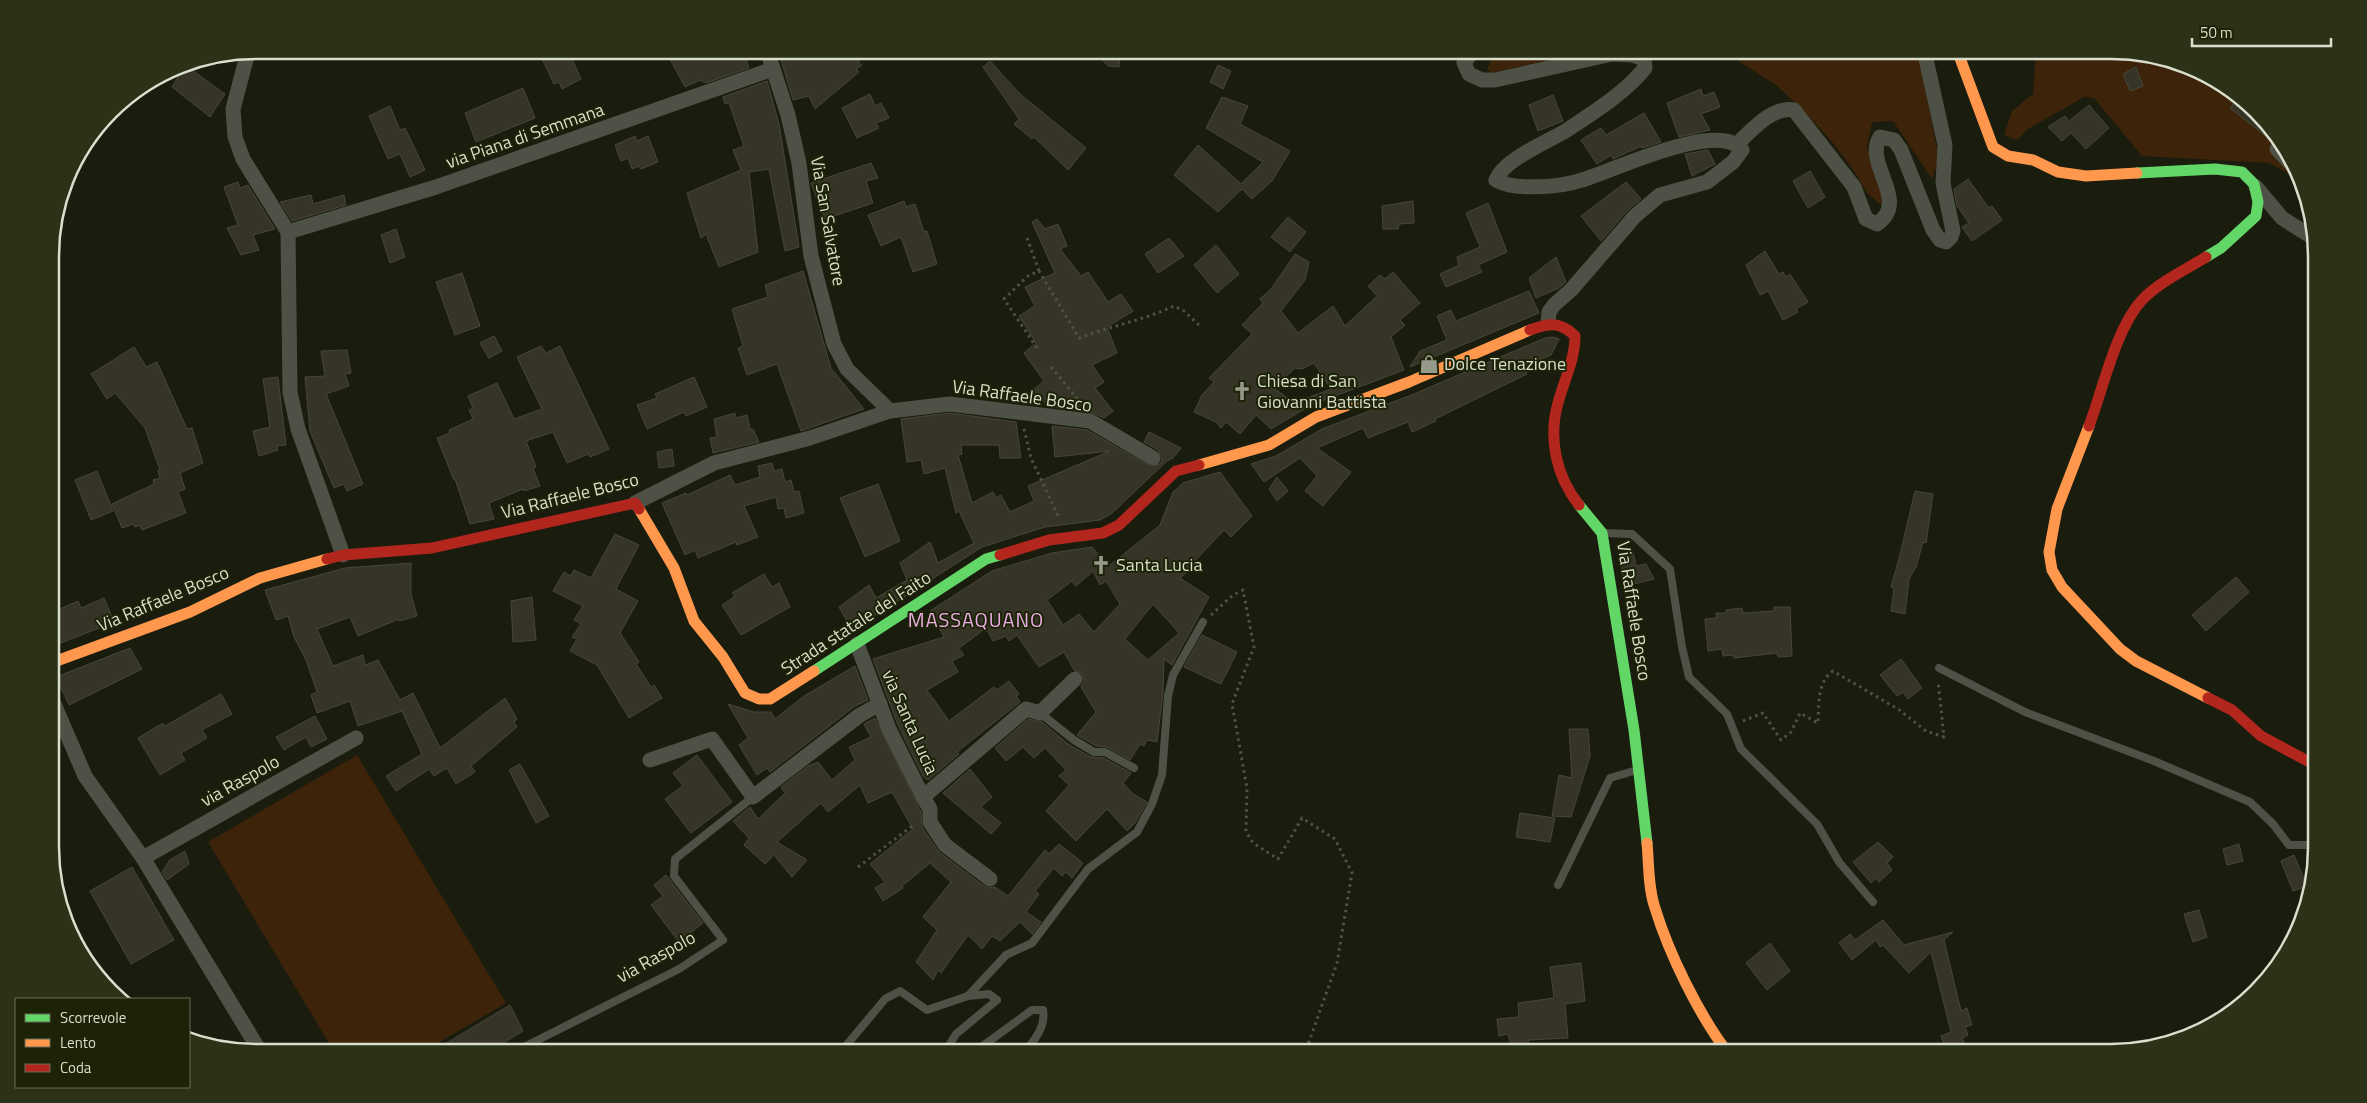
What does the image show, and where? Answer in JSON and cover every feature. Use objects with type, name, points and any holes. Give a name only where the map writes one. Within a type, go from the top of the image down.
[{"type":"street","points":[[246,59],[234,109],[235,137],[243,158],[288,232],[290,392],[298,429],[342,554]]},
{"type":"street","name":"Via San Salvatore","points":[[770,59],[788,116],[799,164],[812,256],[834,344],[847,369],[890,411]]},
{"type":"street","points":[[1467,59],[1464,63],[1469,74],[1482,80],[1495,80],[1590,59]]},
{"type":"street","points":[[1548,323],[1549,312],[1554,305],[1571,290],[1635,216],[1660,195],[1707,182],[1732,162],[1742,150],[1737,144],[1727,140],[1673,146],[1580,181],[1536,187],[1503,184],[1496,180],[1498,174],[1507,165],[1567,130],[1634,82],[1645,68],[1644,59]]},
{"type":"street","points":[[1737,144],[1757,125],[1776,113],[1788,109],[1794,110],[1854,187],[1866,219],[1877,224],[1883,220],[1890,206],[1888,188],[1874,153],[1876,143],[1880,137],[1894,140],[1901,150],[1933,230],[1940,240],[1946,242],[1951,237],[1953,231],[1943,183],[1945,145],[1926,59]]},
{"type":"street","points":[[1960,59],[1993,147],[2008,156],[2033,160],[2058,172],[2086,176],[2215,169],[2242,172],[2282,218],[2307,234]]},
{"type":"street","name":"via Piana di Semmana","points":[[288,232],[436,188],[773,69]]},
{"type":"street","points":[[2254,184],[2258,202],[2256,216],[2221,248],[2160,286],[2142,300],[2125,324],[2057,509],[2049,552],[2052,570],[2062,587],[2120,649],[2136,661],[2232,710],[2261,736],[2308,761]]},
{"type":"street","name":"Via Raffaele Bosco","points":[[1548,323],[1560,323],[1575,336],[1575,351],[1557,405],[1552,438],[1557,465],[1572,496],[1602,533],[1634,730],[1654,907],[1677,964],[1721,1044]]},
{"type":"street","name":"Strada statale del Faito","points":[[635,503],[674,568],[694,621],[723,657],[745,692],[758,699],[770,699],[986,559],[1049,540],[1068,536],[1103,533],[1119,525],[1176,471],[1269,445],[1316,417],[1409,382],[1548,323]]},
{"type":"street","name":"Via Raffaele Bosco","points":[[59,661],[190,612],[260,578],[342,554],[432,548],[635,503],[714,464],[810,438],[890,411],[950,404],[1090,421],[1153,458]]},
{"type":"street","name":"via Santa Lucia","points":[[857,644],[889,729],[922,797],[1026,709],[1040,713]]},
{"type":"street","points":[[1040,713],[1076,679]]},
{"type":"street","name":"via Raspolo","points":[[753,797],[860,715],[880,704]]},
{"type":"street","points":[[59,715],[85,776],[143,858],[256,1044]]},
{"type":"street","name":"via Raspolo","points":[[143,858],[356,738]]},
{"type":"street","points":[[650,760],[712,740],[753,797]]},
{"type":"street","points":[[922,797],[930,809],[930,822],[945,845],[990,879]]},
{"type":"lane","points":[[1602,533],[1632,534],[1670,569],[1682,647],[1689,677],[1727,714],[1741,749],[1817,824],[1839,862],[1873,902]]},
{"type":"lane","points":[[968,996],[1006,955],[1032,943],[1088,869],[1137,832],[1152,804],[1162,775],[1168,696],[1173,676],[1203,622]]},
{"type":"lane","points":[[1939,668],[2025,712],[2218,786],[2250,802],[2273,824],[2289,845],[2308,845]]},
{"type":"lane","points":[[1040,713],[1074,740],[1094,752],[1105,752],[1134,768]]},
{"type":"lane","points":[[1558,885],[1610,778],[1639,770]]},
{"type":"lane","name":"via Raspolo","points":[[530,1044],[680,970],[723,940],[674,876],[676,859],[753,797]]},
{"type":"lane","points":[[848,1044],[885,999],[900,991],[927,1010],[968,996],[989,994],[996,1000],[956,1034],[950,1044]]},
{"type":"lane","points":[[985,1044],[1032,1010],[1042,1010],[1045,1021],[1031,1044]]},
{"type":"path","points":[[1027,238],[1040,271],[1079,338],[1103,329],[1150,317],[1174,306],[1184,311],[1200,326]]},
{"type":"path","points":[[1037,348],[1004,299],[1028,276],[1040,271]]},
{"type":"path","points":[[1051,367],[1074,393],[1094,423]]},
{"type":"path","points":[[1021,412],[1031,458],[1068,536]]},
{"type":"path","points":[[1203,622],[1232,595],[1243,590],[1254,647],[1232,704],[1247,788],[1246,830],[1253,843],[1278,859],[1302,818],[1335,839],[1352,873],[1337,963],[1308,1044]]},
{"type":"path","points":[[1731,725],[1763,713],[1781,740],[1791,732],[1800,713],[1818,723],[1819,699],[1824,677],[1833,671],[1898,709],[1926,731],[1944,737],[1938,688],[1939,668]]},
{"type":"path","points":[[858,867],[910,826],[930,816]]},
{"type":"shaded area","points":[[1492,59],[1552,59],[1492,73],[1487,69]]},
{"type":"shaded area","points":[[1735,59],[1920,59],[1939,160],[1932,179],[1893,121],[1872,122],[1867,147],[1883,196],[1881,205],[1867,193],[1854,171],[1834,144],[1800,107],[1776,85]]},
{"type":"shaded area","points":[[2035,59],[2124,59],[2137,60],[2175,69],[2210,85],[2251,116],[2275,146],[2291,175],[2269,163],[2142,156],[2094,98],[2084,97],[2028,129],[2017,140],[2004,135],[2012,111],[2033,94]]},
{"type":"shaded area","points":[[357,755],[506,1003],[436,1044],[330,1044],[208,842]]},
{"type":"building","points":[[542,59],[572,59],[581,79],[562,89],[559,82],[554,84]]},
{"type":"building","points":[[670,59],[746,59],[749,68],[706,83],[700,80],[685,87]]},
{"type":"building","points":[[781,59],[861,59],[858,62],[862,65],[856,69],[859,72],[815,109],[809,96],[793,100]]},
{"type":"building","points":[[1102,59],[1119,59],[1119,67],[1108,66]]},
{"type":"building","points":[[990,61],[1019,93],[1086,148],[1068,170],[1034,137],[1032,139],[1014,124],[1019,119],[983,67]]},
{"type":"building","points":[[1218,65],[1231,71],[1223,89],[1210,82]]},
{"type":"building","points":[[2136,67],[2143,86],[2130,91],[2123,74]]},
{"type":"building","points":[[191,69],[225,94],[210,117],[172,87],[180,74]]},
{"type":"building","points":[[767,81],[779,124],[799,247],[785,251],[769,169],[749,172],[758,252],[719,267],[706,234],[701,238],[687,193],[741,170],[733,150],[744,146],[729,103],[725,104],[723,97]]},
{"type":"building","points":[[523,88],[535,118],[476,142],[465,113]]},
{"type":"building","points":[[1701,89],[1703,96],[1714,92],[1720,107],[1701,114],[1710,130],[1679,137],[1667,103]]},
{"type":"building","points":[[870,94],[875,106],[881,103],[889,118],[876,123],[879,128],[857,138],[842,108]]},
{"type":"building","points":[[1553,95],[1563,121],[1538,131],[1529,105]]},
{"type":"building","points":[[1222,97],[1248,106],[1240,124],[1290,151],[1272,181],[1252,199],[1242,189],[1218,212],[1174,175],[1198,145],[1241,184],[1263,162],[1206,128]]},
{"type":"building","points":[[2235,102],[2251,116],[2269,137],[2268,138],[2230,108]]},
{"type":"building","points":[[2089,105],[2109,128],[2086,149],[2071,133],[2062,141],[2048,127],[2065,116],[2069,121]]},
{"type":"building","points":[[390,106],[400,130],[405,128],[425,170],[410,177],[400,154],[388,159],[369,116]]},
{"type":"building","points":[[1644,113],[1661,142],[1642,148],[1641,146],[1613,159],[1611,155],[1597,164],[1581,140],[1601,128],[1606,135]]},
{"type":"building","points":[[635,136],[637,141],[648,136],[658,162],[641,169],[639,166],[632,169],[628,158],[621,161],[615,145]]},
{"type":"building","points":[[1708,150],[1715,164],[1692,176],[1685,154]]},
{"type":"building","points":[[871,163],[878,178],[866,181],[873,203],[825,219],[811,183]]},
{"type":"building","points":[[1810,171],[1825,197],[1808,208],[1793,181]]},
{"type":"building","points":[[1968,179],[1989,208],[1992,206],[2002,220],[1972,241],[1962,227],[1969,223],[1957,206],[1954,189]]},
{"type":"building","points":[[238,182],[240,188],[248,185],[275,229],[253,235],[259,250],[241,255],[227,228],[238,225],[224,187]]},
{"type":"building","points":[[1626,182],[1641,199],[1628,210],[1601,241],[1581,216]]},
{"type":"building","points":[[311,195],[313,204],[344,195],[346,205],[292,221],[280,202]]},
{"type":"building","points":[[904,201],[906,207],[915,204],[924,232],[927,231],[937,264],[913,272],[901,237],[881,246],[868,215]]},
{"type":"building","points":[[1413,201],[1414,223],[1399,224],[1398,229],[1383,229],[1382,206]]},
{"type":"building","points":[[1488,203],[1507,252],[1478,265],[1482,272],[1446,287],[1440,274],[1459,265],[1457,257],[1480,247],[1466,213]]},
{"type":"building","points":[[1288,217],[1306,232],[1290,252],[1271,237]]},
{"type":"building","points":[[1037,219],[1045,229],[1058,224],[1067,246],[1060,249],[1081,276],[1088,272],[1108,302],[1121,294],[1133,311],[1107,327],[1117,353],[1092,365],[1104,382],[1095,388],[1113,411],[1104,418],[1091,412],[1048,406],[1033,390],[1044,381],[1024,353],[1036,343],[1019,316],[1035,306],[1025,287],[1055,273],[1032,222]]},
{"type":"building","points":[[396,229],[405,257],[390,263],[381,235]]},
{"type":"building","points":[[1169,238],[1184,256],[1158,273],[1145,254]]},
{"type":"building","points":[[1216,245],[1239,274],[1217,293],[1194,265]]},
{"type":"building","points":[[1765,251],[1779,274],[1783,272],[1786,277],[1790,274],[1808,302],[1796,309],[1798,312],[1783,320],[1768,291],[1760,295],[1746,265]]},
{"type":"building","points":[[1295,254],[1309,262],[1305,280],[1281,311],[1298,333],[1333,306],[1345,326],[1377,296],[1368,286],[1380,275],[1385,279],[1393,272],[1420,303],[1400,320],[1405,325],[1391,337],[1404,370],[1311,405],[1271,429],[1256,415],[1240,434],[1226,422],[1221,428],[1216,422],[1194,412],[1202,395],[1214,382],[1209,378],[1252,334],[1242,325],[1263,303],[1260,299],[1271,289]],"holes":[[[1314,363],[1331,389],[1294,403],[1274,388],[1295,368],[1302,369]]]},
{"type":"building","points":[[1556,257],[1566,282],[1559,288],[1536,298],[1529,278]]},
{"type":"building","points":[[803,271],[831,368],[864,409],[801,431],[777,364],[747,375],[738,348],[743,346],[732,309],[768,297],[765,285]]},
{"type":"building","points":[[462,273],[480,326],[455,335],[436,282]]},
{"type":"building","points":[[1529,291],[1539,313],[1410,367],[1420,351],[1447,340],[1437,316],[1451,310],[1456,321]]},
{"type":"building","points":[[494,336],[502,351],[489,358],[480,343]]},
{"type":"building","points":[[1553,337],[1559,339],[1551,355],[1524,366],[1527,374],[1435,419],[1436,421],[1412,432],[1408,422],[1368,438],[1363,428],[1317,448],[1351,472],[1323,506],[1305,491],[1317,476],[1300,458],[1264,482],[1251,464],[1276,456],[1322,429],[1414,394],[1545,338]]},
{"type":"building","points":[[541,346],[546,353],[560,346],[609,449],[590,457],[588,454],[567,463],[553,432],[526,441],[536,467],[533,468],[540,486],[524,491],[523,489],[489,503],[494,519],[470,524],[455,479],[437,438],[450,433],[449,430],[473,419],[469,410],[473,408],[468,396],[497,383],[514,419],[542,409],[517,357]]},
{"type":"building","points":[[134,347],[146,367],[157,362],[187,429],[192,428],[203,463],[180,473],[185,489],[178,492],[186,513],[142,530],[140,525],[135,527],[134,524],[122,528],[112,504],[154,484],[153,480],[160,478],[158,471],[160,470],[145,428],[115,393],[107,399],[91,374]]},
{"type":"building","points":[[347,350],[351,373],[345,374],[349,386],[326,394],[363,484],[347,491],[344,484],[334,488],[310,431],[305,377],[325,376],[321,351]]},
{"type":"building","points":[[278,377],[286,445],[277,446],[278,450],[259,456],[253,431],[270,427],[263,379]]},
{"type":"building","points":[[694,377],[707,407],[686,416],[684,412],[647,429],[637,405],[657,398],[655,394]]},
{"type":"building","points":[[735,413],[736,418],[747,415],[750,429],[753,429],[759,442],[713,453],[710,438],[717,437],[714,419]]},
{"type":"building","points":[[950,413],[1016,422],[1021,458],[1000,458],[999,445],[961,445],[962,454],[958,455],[972,503],[993,492],[996,498],[1001,495],[1010,512],[1034,501],[1028,486],[1110,451],[1055,457],[1052,426],[1087,430],[1152,467],[1161,463],[1162,458],[1158,450],[1144,442],[1149,432],[1181,448],[1173,458],[1167,461],[1111,514],[1100,520],[1045,527],[982,547],[852,630],[839,607],[869,585],[876,598],[907,580],[900,563],[930,542],[938,563],[974,543],[959,511],[956,513],[945,468],[924,474],[921,460],[907,462],[901,419]]},
{"type":"building","points":[[672,449],[674,466],[659,468],[657,452]]},
{"type":"building","points":[[772,463],[774,471],[782,469],[785,482],[791,480],[794,492],[799,491],[804,513],[786,518],[784,508],[778,509],[776,497],[744,506],[758,537],[737,545],[736,542],[698,558],[695,550],[685,555],[662,503],[686,493],[687,495],[730,475],[735,485],[760,477],[758,466]]},
{"type":"building","points":[[97,471],[113,511],[91,520],[75,480]]},
{"type":"building","points":[[1220,472],[1252,516],[1231,537],[1224,530],[1191,565],[1193,567],[1180,578],[1209,597],[1172,665],[1164,659],[1163,693],[1157,742],[1147,740],[1144,746],[1140,744],[1130,760],[1107,747],[1096,746],[1077,735],[1096,712],[1081,687],[1084,681],[1082,673],[1074,670],[1064,652],[1039,667],[1017,635],[1009,641],[1006,636],[993,641],[986,628],[959,648],[964,655],[952,661],[958,672],[927,690],[949,721],[994,687],[997,690],[1009,681],[1019,694],[1016,696],[1020,702],[957,752],[959,754],[928,780],[923,776],[898,725],[873,659],[944,637],[930,611],[992,571],[1052,553],[1092,547],[1109,566],[1160,525],[1173,492],[1183,483]],"holes":[[[1093,571],[1100,585],[1106,581],[1120,604],[1094,632],[1079,614],[1063,625],[1047,600],[1072,581],[1076,586]],[[1153,604],[1179,633],[1148,660],[1125,639]]]},
{"type":"building","points":[[1277,477],[1288,491],[1277,501],[1269,489]]},
{"type":"building","points":[[878,484],[900,541],[865,557],[840,498]]},
{"type":"building","points":[[1915,491],[1933,494],[1926,543],[1923,542],[1916,567],[1909,579],[1905,614],[1891,611],[1894,589],[1891,587]]},
{"type":"building","points":[[615,534],[639,545],[616,589],[638,601],[620,633],[639,662],[636,664],[651,687],[654,685],[662,698],[629,718],[597,665],[570,651],[577,639],[572,637],[581,624],[574,620],[583,606],[553,591],[564,572],[571,576],[574,570],[591,578]]},
{"type":"building","points":[[1633,552],[1636,566],[1646,564],[1654,579],[1625,586],[1619,555]]},
{"type":"building","points":[[411,563],[411,594],[417,616],[399,621],[399,619],[358,636],[350,617],[317,629],[333,666],[363,655],[365,665],[378,660],[400,700],[413,693],[440,748],[505,698],[517,719],[514,722],[517,727],[471,766],[475,772],[456,784],[447,768],[434,776],[429,769],[396,791],[386,776],[422,754],[402,711],[358,726],[350,701],[317,713],[311,695],[317,692],[306,660],[294,637],[288,616],[276,620],[265,590],[345,568]]},
{"type":"building","points":[[764,574],[772,587],[779,583],[790,607],[741,635],[722,605],[735,596],[732,593]]},
{"type":"building","points":[[2236,577],[2249,592],[2206,631],[2192,615]]},
{"type":"building","points":[[532,597],[536,640],[513,642],[511,601]]},
{"type":"building","points":[[104,598],[114,622],[59,644],[59,609],[78,601],[81,608]]},
{"type":"building","points":[[1774,607],[1790,607],[1792,656],[1778,657],[1777,653],[1734,658],[1733,655],[1723,656],[1722,649],[1708,651],[1705,619],[1717,618],[1716,613],[1726,613],[1726,610],[1742,608],[1743,613],[1774,611]]},
{"type":"building","points":[[1202,635],[1237,652],[1221,684],[1184,667]]},
{"type":"building","points":[[130,648],[142,669],[69,705],[59,683],[59,676]]},
{"type":"building","points":[[1901,659],[1922,688],[1908,699],[1903,692],[1897,696],[1880,675]]},
{"type":"building","points":[[855,666],[868,700],[855,706],[770,772],[767,768],[757,775],[739,745],[748,738],[728,704],[754,712],[771,712],[775,719],[804,696]]},
{"type":"building","points":[[221,694],[232,714],[202,730],[207,738],[181,753],[185,760],[160,775],[138,738],[163,723],[165,726]]},
{"type":"building","points":[[315,716],[327,739],[311,747],[306,737],[284,750],[276,737]]},
{"type":"building","points":[[875,718],[921,812],[922,827],[939,852],[984,886],[989,888],[995,887],[1008,896],[1045,850],[1049,854],[1059,844],[1083,863],[1072,878],[1066,872],[1062,876],[1054,868],[1035,891],[1039,894],[1026,912],[1041,922],[1032,934],[1020,922],[1000,941],[992,936],[982,949],[968,935],[941,973],[938,970],[933,980],[916,962],[937,930],[923,917],[951,882],[930,863],[902,886],[903,888],[883,901],[875,888],[885,882],[870,864],[913,829],[892,792],[868,803],[860,785],[828,812],[821,803],[777,842],[807,860],[792,877],[774,855],[765,864],[744,845],[749,838],[733,821],[750,807],[758,819],[785,793],[781,787],[808,766],[818,762],[832,780],[855,760],[849,747],[871,737],[864,724]]},
{"type":"building","points":[[1028,719],[1042,722],[1068,744],[1091,757],[1104,758],[1131,773],[1123,783],[1133,794],[1147,802],[1135,823],[1127,831],[1107,809],[1076,841],[1046,811],[1069,785],[1059,776],[1066,770],[1045,748],[1034,758],[1023,747],[1006,761],[995,748]]},
{"type":"building","points":[[1569,729],[1588,729],[1590,756],[1571,817],[1552,816],[1559,775],[1572,778]]},
{"type":"building","points":[[697,755],[732,802],[691,833],[665,799],[683,786],[673,773]]},
{"type":"building","points":[[520,764],[549,816],[536,823],[509,770]]},
{"type":"building","points":[[970,769],[992,797],[981,807],[1001,823],[991,834],[943,793]]},
{"type":"building","points":[[1520,813],[1555,818],[1550,842],[1516,837]]},
{"type":"building","points":[[1878,842],[1893,857],[1887,863],[1892,870],[1879,882],[1876,878],[1871,883],[1853,862]]},
{"type":"building","points":[[2239,844],[2243,861],[2227,865],[2223,849]]},
{"type":"building","points":[[185,851],[189,864],[167,880],[162,872],[170,860]]},
{"type":"building","points":[[2294,855],[2305,881],[2304,887],[2293,891],[2281,861]]},
{"type":"building","points":[[132,867],[174,940],[131,964],[90,891]]},
{"type":"building","points":[[666,875],[703,923],[679,942],[651,905],[663,896],[654,885]]},
{"type":"building","points":[[2199,910],[2207,937],[2193,942],[2184,914]]},
{"type":"building","points":[[1883,920],[1904,945],[1953,932],[1944,940],[1961,1011],[1967,1008],[1972,1025],[1965,1027],[1968,1035],[1962,1038],[1965,1044],[1944,1044],[1941,1036],[1951,1032],[1931,952],[1909,973],[1883,945],[1880,947],[1876,940],[1852,960],[1839,943],[1850,934],[1855,940]]},
{"type":"building","points":[[1770,943],[1790,971],[1767,990],[1746,963]]},
{"type":"building","points":[[1581,963],[1585,1001],[1565,1004],[1568,1038],[1528,1040],[1529,1044],[1511,1044],[1508,1034],[1499,1036],[1497,1019],[1519,1017],[1518,1003],[1554,998],[1550,967]]},
{"type":"building","points":[[510,1005],[523,1031],[502,1044],[445,1044]]},
{"type":"traffic: fast","points":[[2137,173],[2215,169],[2242,172],[2254,184],[2258,202],[2256,216],[2221,248],[2206,257]]},
{"type":"traffic: fast","points":[[1579,505],[1602,533],[1634,730],[1647,843]]},
{"type":"traffic: fast","points":[[814,671],[986,559],[1000,555]]},
{"type":"traffic: slow","points":[[1960,59],[1993,147],[2008,156],[2033,160],[2058,172],[2086,176],[2137,173]]},
{"type":"traffic: slow","points":[[1199,465],[1269,445],[1316,417],[1409,382],[1530,330]]},
{"type":"traffic: slow","points":[[2089,426],[2057,509],[2049,552],[2052,570],[2062,587],[2120,649],[2136,661],[2208,698]]},
{"type":"traffic: slow","points":[[639,509],[674,568],[694,621],[723,657],[745,693],[759,699],[770,699],[814,671]]},
{"type":"traffic: slow","points":[[59,660],[190,612],[260,578],[327,559]]},
{"type":"traffic: slow","points":[[1647,843],[1651,892],[1668,945],[1696,1003],[1721,1044]]},
{"type":"traffic: jam","points":[[2089,426],[2117,342],[2133,312],[2142,300],[2156,288],[2206,257]]},
{"type":"traffic: jam","points":[[1530,330],[1554,325],[1564,328],[1575,336],[1575,345],[1569,370],[1555,416],[1554,443],[1556,456],[1565,482],[1579,505]]},
{"type":"traffic: jam","points":[[1000,555],[1049,540],[1103,533],[1119,525],[1176,471],[1199,465]]},
{"type":"traffic: jam","points":[[327,559],[343,555],[432,548],[635,503],[639,509]]},
{"type":"traffic: jam","points":[[2208,698],[2232,710],[2261,736],[2308,761]]},
{"type":"place","name":"Dolce Tenazione","points":[[1429,364]]},
{"type":"place","name":"Chiesa di San Giovanni Battista","points":[[1242,391]]},
{"type":"place","name":"Santa Lucia","points":[[1101,565]]},
{"type":"district","name":"MASSAQUANO","points":[[976,620]]}]
